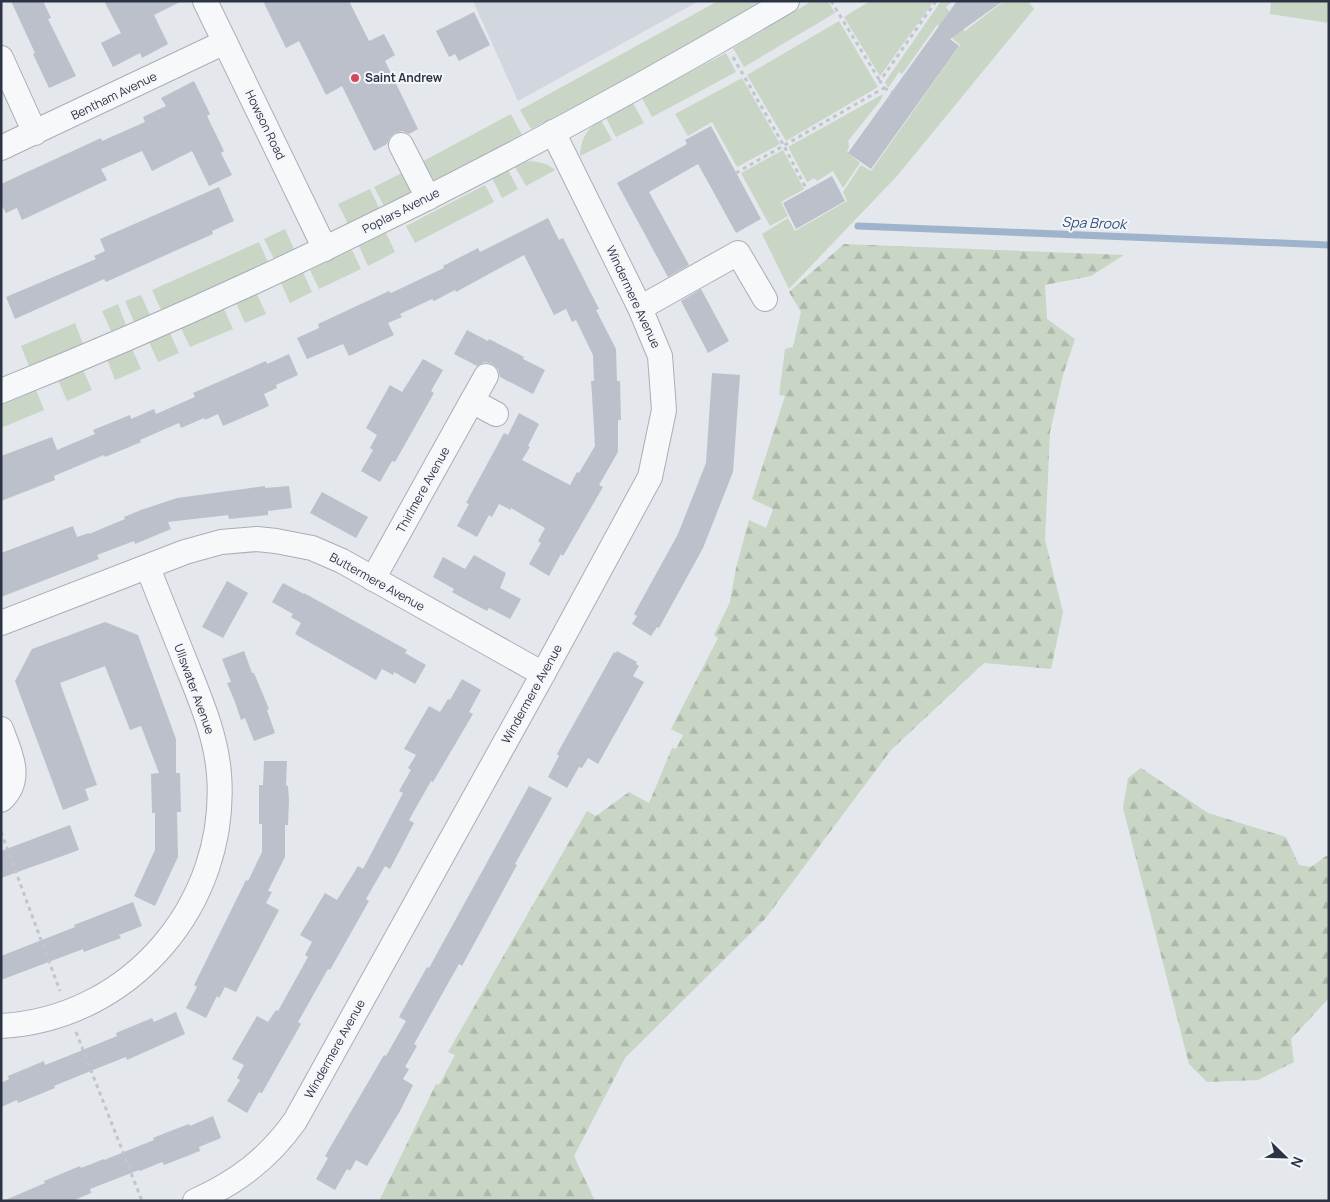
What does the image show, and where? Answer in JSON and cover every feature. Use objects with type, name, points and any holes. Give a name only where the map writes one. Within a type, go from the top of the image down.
[{"type":"street","name":"Howson Road","points":[[205,1],[325,249]]},
{"type":"street","name":"Poplars Avenue","points":[[1,391],[105,348],[325,249],[428,198],[722,39],[787,1]]},
{"type":"street","name":"Bentham Avenue","points":[[1,148],[225,42]]},
{"type":"street","points":[[1,58],[35,133]]},
{"type":"street","name":"Windermere Avenue","points":[[195,1201],[217,1191],[248,1171],[270,1152],[295,1121],[650,477],[664,410],[660,356],[640,308],[552,132]]},
{"type":"street","points":[[401,145],[428,198]]},
{"type":"street","points":[[640,308],[738,253],[765,299]]},
{"type":"street","name":"Thirlmere Avenue","points":[[373,578],[486,376]]},
{"type":"street","points":[[472,401],[496,414]]},
{"type":"street","name":"Buttermere Avenue","points":[[1,624],[203,547],[221,542],[257,539],[285,542],[312,548],[335,558],[543,674]]},
{"type":"street","name":"Ullswater Avenue","points":[[1,1026],[52,1017],[86,1004],[105,994],[137,972],[154,957],[181,923],[201,886],[209,863],[218,824],[219,775],[215,750],[204,709],[148,568]]},
{"type":"street","points":[[1,730],[15,770],[11,788],[1,800]]},
{"type":"path","points":[[831,1],[884,88],[892,92]]},
{"type":"path","points":[[880,82],[936,1]]},
{"type":"path","points":[[722,39],[784,146],[807,190]]},
{"type":"path","points":[[736,173],[884,88]]},
{"type":"shaded area","points":[[473,1],[699,1],[518,101]]},
{"type":"green space","points":[[718,1],[764,1],[597,95],[531,129],[520,110]]},
{"type":"green space","points":[[812,1],[828,1],[835,13],[744,67],[733,48]]},
{"type":"green space","points":[[870,1],[934,1],[880,76],[844,17]]},
{"type":"green space","points":[[941,1],[953,1],[946,7],[954,18],[944,30],[937,25],[902,74],[899,72],[888,88],[885,82]]},
{"type":"green space","points":[[1004,1],[1028,1],[1034,9],[897,176],[789,289],[762,234],[788,218],[795,231],[847,201],[843,192],[861,165],[871,171],[960,45],[952,38],[960,25],[965,31]]},
{"type":"green space","points":[[1271,1],[1329,1],[1329,23],[1270,14]]},
{"type":"green space","points":[[839,21],[878,87],[786,141],[747,75]]},
{"type":"green space","points":[[726,53],[736,72],[652,117],[642,98]]},
{"type":"green space","points":[[742,78],[780,144],[737,167],[712,122],[688,136],[675,114]]},
{"type":"green space","points":[[883,94],[881,100],[848,141],[849,147],[847,152],[860,163],[843,188],[833,171],[817,181],[814,178],[807,182],[788,147]]},
{"type":"green space","points":[[633,103],[644,123],[616,137],[606,118]]},
{"type":"green space","points":[[511,114],[522,135],[434,180],[423,176],[416,165]]},
{"type":"green space","points":[[601,120],[612,140],[580,156],[581,145],[585,135],[592,126]]},
{"type":"green space","points":[[783,150],[804,189],[781,202],[788,216],[770,226],[741,173]]},
{"type":"green space","points":[[530,161],[546,164],[555,170],[526,186],[514,165]]},
{"type":"green space","points":[[408,170],[414,182],[410,193],[384,206],[374,187]]},
{"type":"green space","points":[[508,170],[518,189],[502,198],[492,178]]},
{"type":"green space","points":[[485,185],[494,202],[415,243],[406,226]]},
{"type":"green space","points":[[370,189],[379,208],[348,224],[338,204]]},
{"type":"green space","points":[[285,229],[294,249],[274,259],[264,239]]},
{"type":"green space","points":[[386,233],[395,252],[368,266],[359,246]]},
{"type":"green space","points":[[259,242],[268,262],[161,310],[152,290]]},
{"type":"green space","points":[[844,244],[1124,255],[1091,276],[1045,285],[1047,319],[1075,339],[1063,375],[1050,432],[1045,540],[1063,612],[1051,669],[984,663],[891,750],[765,919],[625,1058],[574,1156],[595,1201],[379,1201],[436,1084],[439,1085],[455,1055],[448,1052],[587,811],[596,816],[629,792],[649,803],[672,748],[676,749],[683,735],[671,729],[718,638],[714,635],[730,602],[736,568],[749,520],[766,528],[773,509],[752,499],[785,396],[779,395],[785,349],[793,347],[801,312],[789,292]]},
{"type":"green space","points":[[352,250],[361,269],[319,289],[310,270]]},
{"type":"green space","points":[[303,272],[312,292],[290,303],[281,283]]},
{"type":"green space","points":[[257,294],[266,314],[245,323],[236,303]]},
{"type":"green space","points":[[141,295],[150,315],[134,322],[125,301]]},
{"type":"green space","points":[[118,304],[126,325],[111,331],[102,311]]},
{"type":"green space","points":[[224,309],[233,329],[190,347],[181,328]]},
{"type":"green space","points":[[75,323],[83,344],[29,366],[21,346]]},
{"type":"green space","points":[[170,333],[179,353],[158,362],[149,342]]},
{"type":"green space","points":[[132,349],[141,369],[115,380],[107,359]]},
{"type":"green space","points":[[83,370],[92,390],[67,401],[58,380]]},
{"type":"green space","points":[[36,390],[44,410],[1,428],[1,404]]},
{"type":"green space","points":[[1141,768],[1208,813],[1286,837],[1299,865],[1311,867],[1326,856],[1329,857],[1329,998],[1291,1039],[1294,1062],[1258,1080],[1207,1082],[1189,1064],[1123,808],[1128,778]]},
{"type":"building","points":[[11,1],[43,1],[51,18],[48,19],[76,76],[49,88]]},
{"type":"building","points":[[104,1],[182,1],[154,15],[168,44],[142,58],[140,53],[113,67],[101,43],[121,33]]},
{"type":"building","name":"Saint Andrew","points":[[263,1],[349,1],[369,41],[384,34],[395,55],[385,61],[418,129],[409,134],[402,131],[395,133],[390,137],[387,144],[374,151],[342,86],[326,95],[299,41],[286,48]]},
{"type":"building","points":[[957,1],[1003,1],[950,39],[959,46],[871,169],[848,153]]},
{"type":"building","points":[[474,12],[490,45],[459,61],[455,54],[449,57],[436,31]]},
{"type":"building","points":[[194,81],[210,114],[207,116],[224,151],[221,153],[232,175],[209,186],[192,151],[152,171],[142,151],[101,169],[107,180],[22,220],[17,208],[6,213],[1,204],[1,184],[101,138],[102,141],[145,122],[143,117],[166,106],[161,98]]},
{"type":"building","points":[[711,126],[761,219],[736,233],[698,164],[649,192],[689,265],[668,277],[617,183],[687,144],[685,140]]},
{"type":"building","points":[[832,176],[845,201],[796,229],[783,203]]},
{"type":"building","points":[[219,187],[234,221],[212,231],[213,234],[106,282],[104,279],[15,319],[6,297],[96,259],[94,256],[105,251],[100,239]]},
{"type":"building","points":[[548,218],[559,240],[563,238],[599,309],[596,310],[616,349],[617,381],[620,381],[621,420],[618,420],[618,452],[599,485],[603,487],[563,556],[561,554],[549,576],[529,564],[541,543],[538,541],[545,528],[511,508],[511,510],[499,504],[492,517],[489,515],[477,537],[457,526],[469,504],[466,503],[504,433],[508,435],[519,413],[539,424],[528,446],[530,447],[522,460],[570,485],[595,446],[591,381],[594,381],[593,355],[576,320],[572,322],[566,309],[554,315],[524,255],[456,292],[455,290],[434,301],[432,299],[400,314],[402,317],[388,323],[394,335],[349,356],[343,344],[307,359],[297,338],[319,328],[318,324],[444,268],[443,266],[478,248],[480,252]]},
{"type":"building","points":[[701,289],[729,341],[708,353],[681,301]]},
{"type":"building","points":[[467,330],[488,341],[489,339],[545,370],[533,394],[500,377],[498,369],[492,364],[485,362],[477,366],[454,354]]},
{"type":"building","points":[[289,354],[298,375],[276,385],[277,388],[264,394],[269,406],[223,426],[218,414],[181,428],[179,423],[140,440],[141,442],[127,448],[105,457],[104,455],[54,476],[55,480],[1,501],[1,456],[52,437],[57,450],[95,434],[93,430],[130,415],[131,419],[154,409],[156,414],[195,397],[193,393],[266,361],[267,364]]},
{"type":"building","points":[[423,359],[443,370],[431,391],[434,393],[395,462],[392,461],[380,482],[361,471],[373,450],[370,448],[377,435],[366,428],[390,385],[402,392]]},
{"type":"building","points":[[712,373],[740,375],[733,472],[703,548],[659,628],[657,627],[651,636],[632,624],[637,616],[634,614],[678,534],[706,463]]},
{"type":"building","points":[[265,486],[265,488],[289,486],[292,508],[268,511],[268,515],[229,519],[228,515],[168,522],[171,529],[135,544],[134,541],[97,555],[99,559],[1,597],[1,553],[73,526],[77,537],[89,534],[141,510],[177,498]]},
{"type":"building","points":[[322,492],[368,517],[356,538],[310,513]]},
{"type":"building","points":[[474,555],[506,573],[500,588],[521,599],[510,619],[489,608],[487,611],[470,602],[452,592],[454,589],[433,577],[443,557],[465,569]]},
{"type":"building","points":[[227,581],[248,593],[223,638],[202,627]]},
{"type":"building","points":[[283,583],[407,650],[405,653],[426,665],[415,684],[394,672],[393,675],[382,669],[376,680],[295,634],[301,623],[291,617],[293,614],[272,602]]},
{"type":"building","points":[[105,622],[138,635],[176,739],[176,773],[180,773],[181,812],[177,812],[178,857],[155,906],[134,896],[155,850],[155,813],[152,813],[151,774],[159,773],[141,726],[130,730],[105,666],[60,683],[97,785],[85,789],[89,800],[63,810],[15,681],[32,649]]},
{"type":"building","points":[[244,651],[269,709],[267,710],[275,733],[254,741],[245,718],[241,720],[227,683],[231,682],[222,659]]},
{"type":"building","points":[[617,651],[637,662],[636,664],[639,666],[633,676],[644,682],[598,764],[588,758],[582,768],[579,767],[567,788],[548,777],[559,756],[557,754],[614,652],[616,653]]},
{"type":"building","points":[[462,679],[481,690],[469,712],[473,714],[409,820],[414,823],[390,869],[385,866],[366,899],[369,901],[298,1022],[301,1024],[262,1093],[259,1092],[247,1113],[227,1101],[240,1080],[237,1078],[244,1065],[232,1059],[257,1016],[268,1022],[276,1010],[278,1011],[308,957],[305,955],[312,942],[300,935],[325,893],[337,900],[358,866],[363,869],[403,793],[399,791],[411,770],[408,768],[416,755],[404,749],[429,706],[440,712],[448,699],[450,700]]},
{"type":"building","points":[[264,761],[287,761],[286,785],[288,786],[289,800],[288,825],[285,825],[285,857],[268,891],[272,892],[266,903],[279,910],[236,992],[225,987],[219,998],[217,996],[206,1018],[186,1008],[197,987],[194,985],[262,852],[262,824],[259,824],[259,785],[263,785]]},
{"type":"building","points":[[529,786],[552,798],[462,966],[459,964],[414,1044],[417,1046],[405,1067],[409,1069],[403,1079],[413,1085],[400,1111],[367,1166],[356,1160],[350,1171],[347,1169],[335,1190],[316,1179],[328,1158],[325,1156],[406,1021],[399,1017],[427,967],[429,968]]},
{"type":"building","points":[[70,825],[79,850],[1,878],[1,851]]},
{"type":"building","points":[[133,902],[142,926],[119,935],[121,938],[84,952],[83,949],[1,980],[1,956]]},
{"type":"building","points":[[176,1012],[185,1034],[127,1060],[126,1057],[54,1086],[55,1088],[18,1103],[17,1100],[1,1107],[1,1083],[9,1079],[8,1076],[44,1061],[45,1065],[68,1056],[117,1036],[116,1033],[152,1018],[154,1022]]},
{"type":"building","points":[[213,1116],[221,1138],[199,1147],[200,1151],[164,1165],[162,1162],[90,1189],[91,1193],[72,1201],[3,1201],[80,1166],[81,1168],[104,1160],[154,1140],[153,1138]]},
{"type":"waterway","name":"Spa Brook","points":[[858,226],[1329,245]]},
{"type":"place","name":"Saint Andrew","points":[[355,78]]}]
